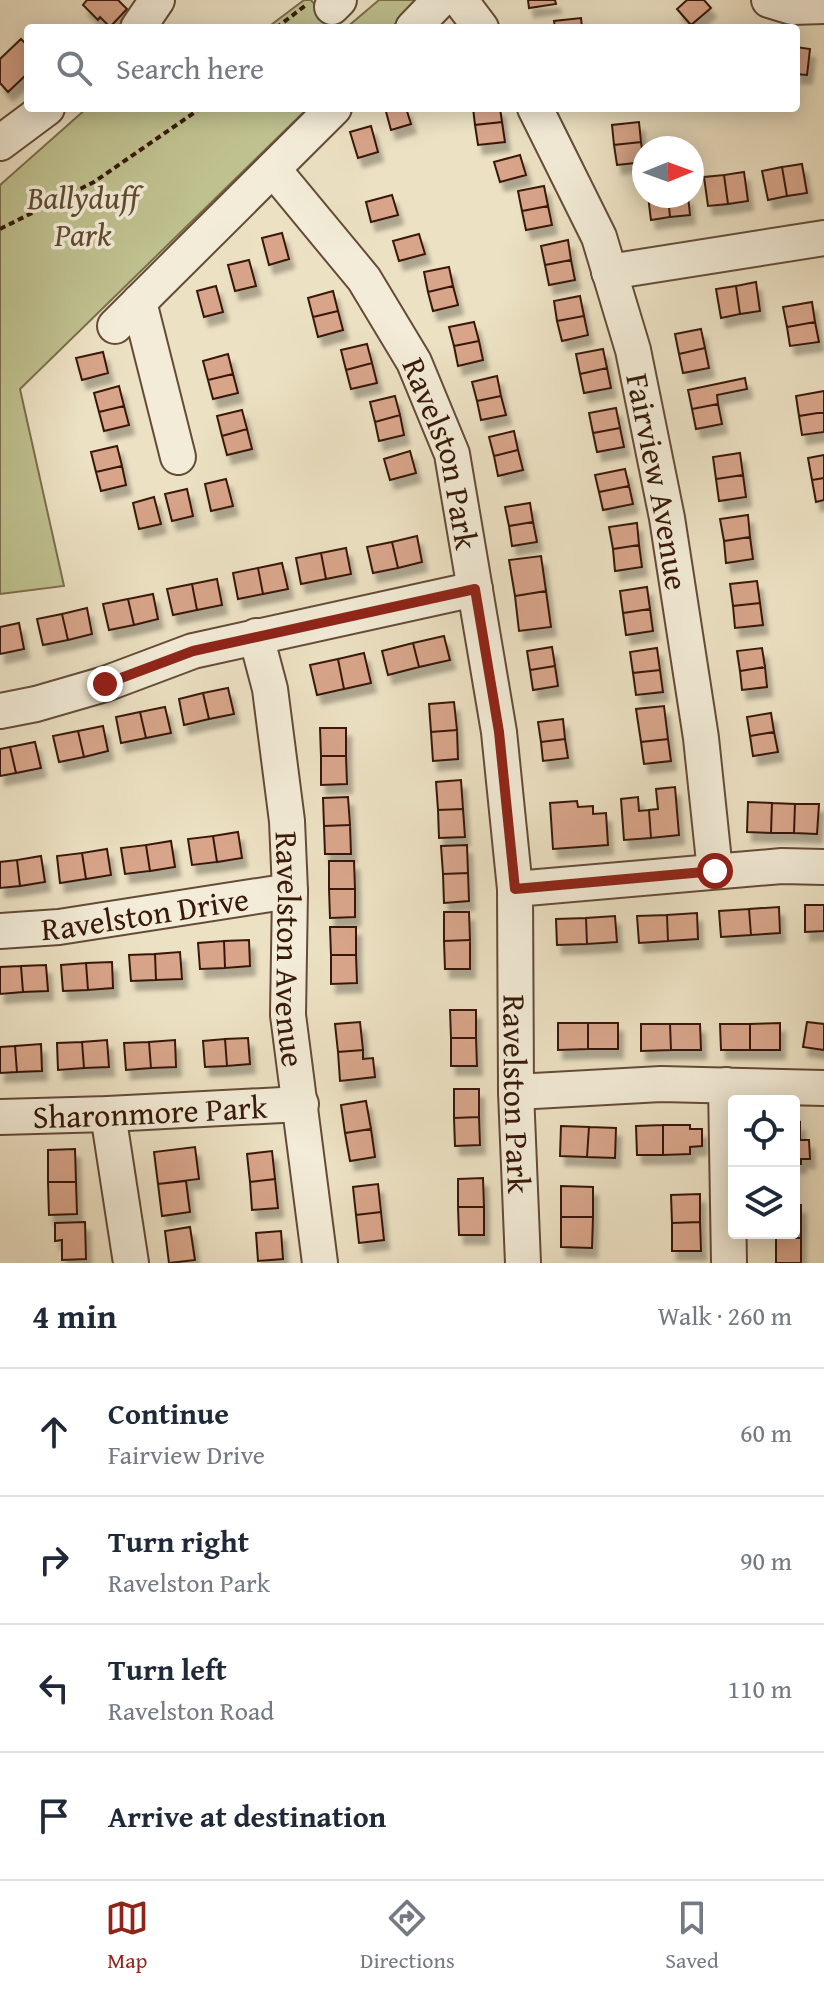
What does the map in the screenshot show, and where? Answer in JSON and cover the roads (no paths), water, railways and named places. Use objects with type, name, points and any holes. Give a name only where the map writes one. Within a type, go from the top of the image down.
[{"type":"street","points":[[141,24],[157,0]]},
{"type":"street","points":[[417,24],[440,0]]},
{"type":"street","points":[[460,0],[478,24]]},
{"type":"street","points":[[769,0],[792,7],[824,6]]},
{"type":"street","points":[[0,143],[42,112]]},
{"type":"street","points":[[115,326],[330,112]]},
{"type":"street","name":"Fairview Avenue","points":[[537,112],[599,237],[633,350],[667,518],[701,738],[715,871]]},
{"type":"street","name":"Ravelston Park","points":[[273,169],[364,279],[414,362],[452,454],[499,732],[515,889],[516,1092],[523,1263]]},
{"type":"street","points":[[609,272],[824,238]]},
{"type":"street","points":[[139,302],[178,457]]},
{"type":"street","points":[[0,711],[105,684],[193,651],[475,589]]},
{"type":"street","name":"Ravelston Avenue","points":[[256,636],[270,689],[287,821],[290,891],[288,1015],[320,1263]]},
{"type":"street","points":[[515,889],[782,866],[824,867]]},
{"type":"street","name":"Ravelston Drive","points":[[0,931],[59,927],[290,891]]},
{"type":"street","points":[[516,1092],[661,1084],[824,1088]]},
{"type":"street","points":[[726,1085],[729,1263]]},
{"type":"street","name":"Sharonmore Park","points":[[0,1117],[301,1104]]},
{"type":"street","points":[[108,1114],[131,1263]]},
{"type":"park label","name":"Ballyduff Park","points":[[83,216]]}]
